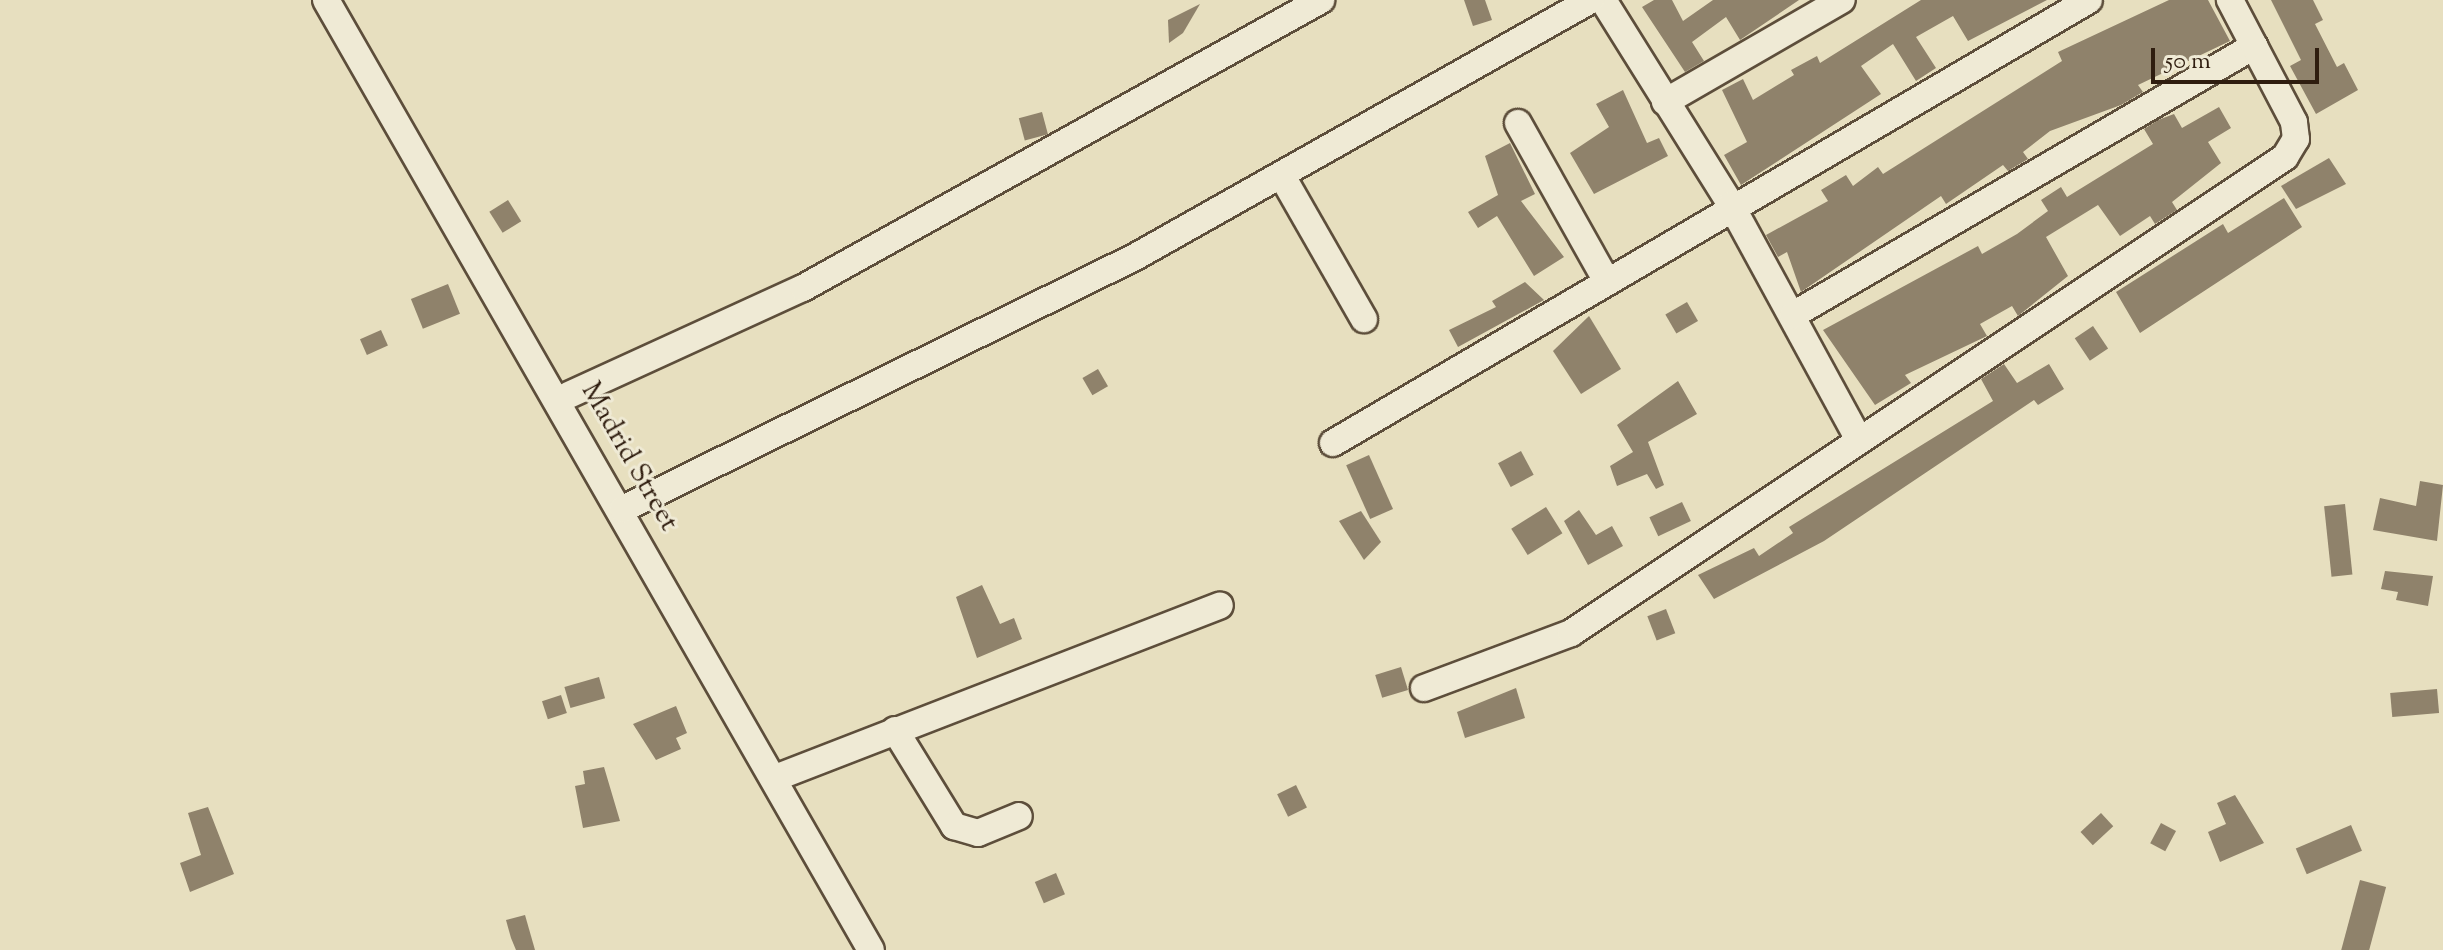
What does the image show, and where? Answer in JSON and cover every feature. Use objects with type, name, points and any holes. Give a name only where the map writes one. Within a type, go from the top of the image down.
[{"type":"street","name":"Madrid Street","points":[[326,0],[623,509],[871,950]]},
{"type":"street","points":[[558,400],[803,288],[1321,0]]},
{"type":"street","points":[[623,509],[909,373],[1282,176],[1591,0]]},
{"type":"street","points":[[1603,0],[1731,205],[1859,440]]},
{"type":"street","points":[[1665,102],[1842,0]]},
{"type":"street","points":[[1333,443],[1731,205],[2089,0]]},
{"type":"street","points":[[1424,688],[1571,633],[2285,157],[2296,139],[2294,122],[2230,0]]},
{"type":"street","points":[[1793,315],[2254,46]]},
{"type":"street","points":[[1518,123],[1606,280]]},
{"type":"street","points":[[1282,176],[1364,319]]},
{"type":"street","points":[[775,778],[1220,605]]},
{"type":"street","points":[[895,730],[954,826],[978,833],[1019,816]]},
{"type":"building","points":[[1464,0],[1485,0],[1492,20],[1473,26]]},
{"type":"building","points":[[1654,0],[1672,0],[1683,21],[1713,0],[1799,0],[1740,40],[1726,17],[1692,42],[1704,61],[1685,72],[1642,7]]},
{"type":"building","points":[[1921,0],[2047,0],[1968,41],[1953,16],[1916,37],[1936,68],[1916,81],[1893,44],[1861,66],[1881,94],[1741,185],[1724,155],[1747,142],[1722,90],[1743,79],[1753,100],[1794,75],[1791,70],[1817,56],[1820,63]]},
{"type":"building","points":[[2169,0],[2208,0],[2230,41],[2138,85],[2143,92],[2121,105],[2050,131],[2023,152],[2028,159],[2008,171],[2003,165],[1946,204],[1941,196],[1801,292],[1787,252],[1778,257],[1766,235],[1828,201],[1821,190],[1846,175],[1853,186],[1878,167],[1883,174],[2062,61],[2058,52]]},
{"type":"building","points":[[2271,0],[2313,0],[2323,20],[2315,24],[2337,67],[2344,63],[2358,90],[2316,114],[2290,66],[2301,60]]},
{"type":"building","points":[[1200,4],[1183,33],[1169,43],[1168,20]]},
{"type":"building","points":[[1623,90],[1647,143],[1659,138],[1668,156],[1594,194],[1570,153],[1609,127],[1596,104]]},
{"type":"building","points":[[2219,107],[2231,128],[2208,142],[2221,163],[2172,202],[2177,210],[2155,224],[2150,216],[2120,236],[2098,205],[2046,237],[2068,276],[2018,316],[2012,306],[1980,324],[1987,336],[1905,375],[1911,383],[1875,405],[1823,330],[1978,246],[1982,254],[2017,234],[2048,211],[2041,200],[2061,187],[2067,197],[2153,144],[2144,129],[2158,120],[2174,114],[2182,128]]},
{"type":"building","points":[[1042,112],[1048,134],[1025,140],[1019,118]]},
{"type":"building","points":[[1510,143],[1535,194],[1521,201],[1564,257],[1534,276],[1497,216],[1478,228],[1468,212],[1498,195],[1485,156]]},
{"type":"building","points":[[2329,158],[2346,184],[2296,209],[2281,186]]},
{"type":"building","points":[[2284,198],[2302,227],[2140,333],[2116,292],[2223,224],[2228,233]]},
{"type":"building","points":[[508,200],[521,221],[503,233],[489,212]]},
{"type":"building","points":[[1525,282],[1544,300],[1458,347],[1449,330],[1496,307],[1492,301]]},
{"type":"building","points":[[448,284],[460,314],[423,329],[411,299]]},
{"type":"building","points":[[1687,302],[1698,321],[1676,334],[1665,314]]},
{"type":"building","points":[[1589,316],[1621,369],[1581,394],[1553,351]]},
{"type":"building","points":[[2093,326],[2108,348],[2090,361],[2075,338]]},
{"type":"building","points":[[381,330],[388,346],[367,355],[360,339]]},
{"type":"building","points":[[2004,364],[2017,383],[2049,364],[2064,389],[2038,405],[2034,400],[1824,541],[1714,599],[1698,575],[1754,548],[1759,556],[1793,533],[1789,527],[1993,401],[1981,379]]},
{"type":"building","points":[[1098,369],[1108,386],[1092,395],[1082,378]]},
{"type":"building","points":[[1678,381],[1697,414],[1648,442],[1664,485],[1656,489],[1647,474],[1617,486],[1610,466],[1633,452],[1617,425]]},
{"type":"building","points":[[1521,451],[1534,475],[1511,487],[1498,463]]},
{"type":"building","points":[[1369,455],[1393,509],[1370,519],[1346,465]]},
{"type":"building","points":[[2420,481],[2443,485],[2437,541],[2373,530],[2380,498],[2416,506]]},
{"type":"building","points":[[1682,502],[1691,521],[1658,536],[1649,517]]},
{"type":"building","points":[[2345,504],[2352,575],[2332,577],[2324,506]]},
{"type":"building","points":[[1546,507],[1562,533],[1528,555],[1511,529]]},
{"type":"building","points":[[1579,510],[1596,535],[1612,526],[1623,546],[1588,565],[1564,521]]},
{"type":"building","points":[[1361,511],[1381,542],[1364,560],[1339,521]]},
{"type":"building","points":[[2385,571],[2433,576],[2428,606],[2396,600],[2398,592],[2381,589]]},
{"type":"building","points":[[982,585],[1000,624],[1014,618],[1022,639],[977,658],[956,597]]},
{"type":"building","points":[[1666,609],[1675,633],[1657,640],[1647,616]]},
{"type":"building","points":[[1401,667],[1408,690],[1382,698],[1375,675]]},
{"type":"building","points":[[599,677],[605,698],[570,708],[564,687]]},
{"type":"building","points":[[1516,688],[1525,718],[1465,738],[1457,712]]},
{"type":"building","points":[[2437,689],[2439,713],[2392,717],[2390,693]]},
{"type":"building","points":[[561,695],[567,713],[548,719],[542,701]]},
{"type":"building","points":[[676,706],[687,733],[676,738],[681,749],[656,760],[633,724]]},
{"type":"building","points":[[604,767],[620,821],[583,828],[575,786],[585,784],[583,771]]},
{"type":"building","points":[[1296,785],[1307,807],[1288,817],[1277,794]]},
{"type":"building","points":[[2235,795],[2264,843],[2220,862],[2208,832],[2226,824],[2217,803]]},
{"type":"building","points":[[208,807],[234,874],[190,892],[180,863],[201,855],[188,813]]},
{"type":"building","points":[[2101,813],[2113,826],[2093,845],[2081,832]]},
{"type":"building","points":[[2161,823],[2176,831],[2165,851],[2150,843]]},
{"type":"building","points":[[2351,825],[2362,851],[2307,874],[2296,848]]},
{"type":"building","points":[[1056,873],[1065,894],[1044,903],[1035,882]]},
{"type":"building","points":[[2360,880],[2386,887],[2369,950],[2341,950]]},
{"type":"building","points":[[525,915],[535,950],[516,950],[511,938],[506,920]]}]
